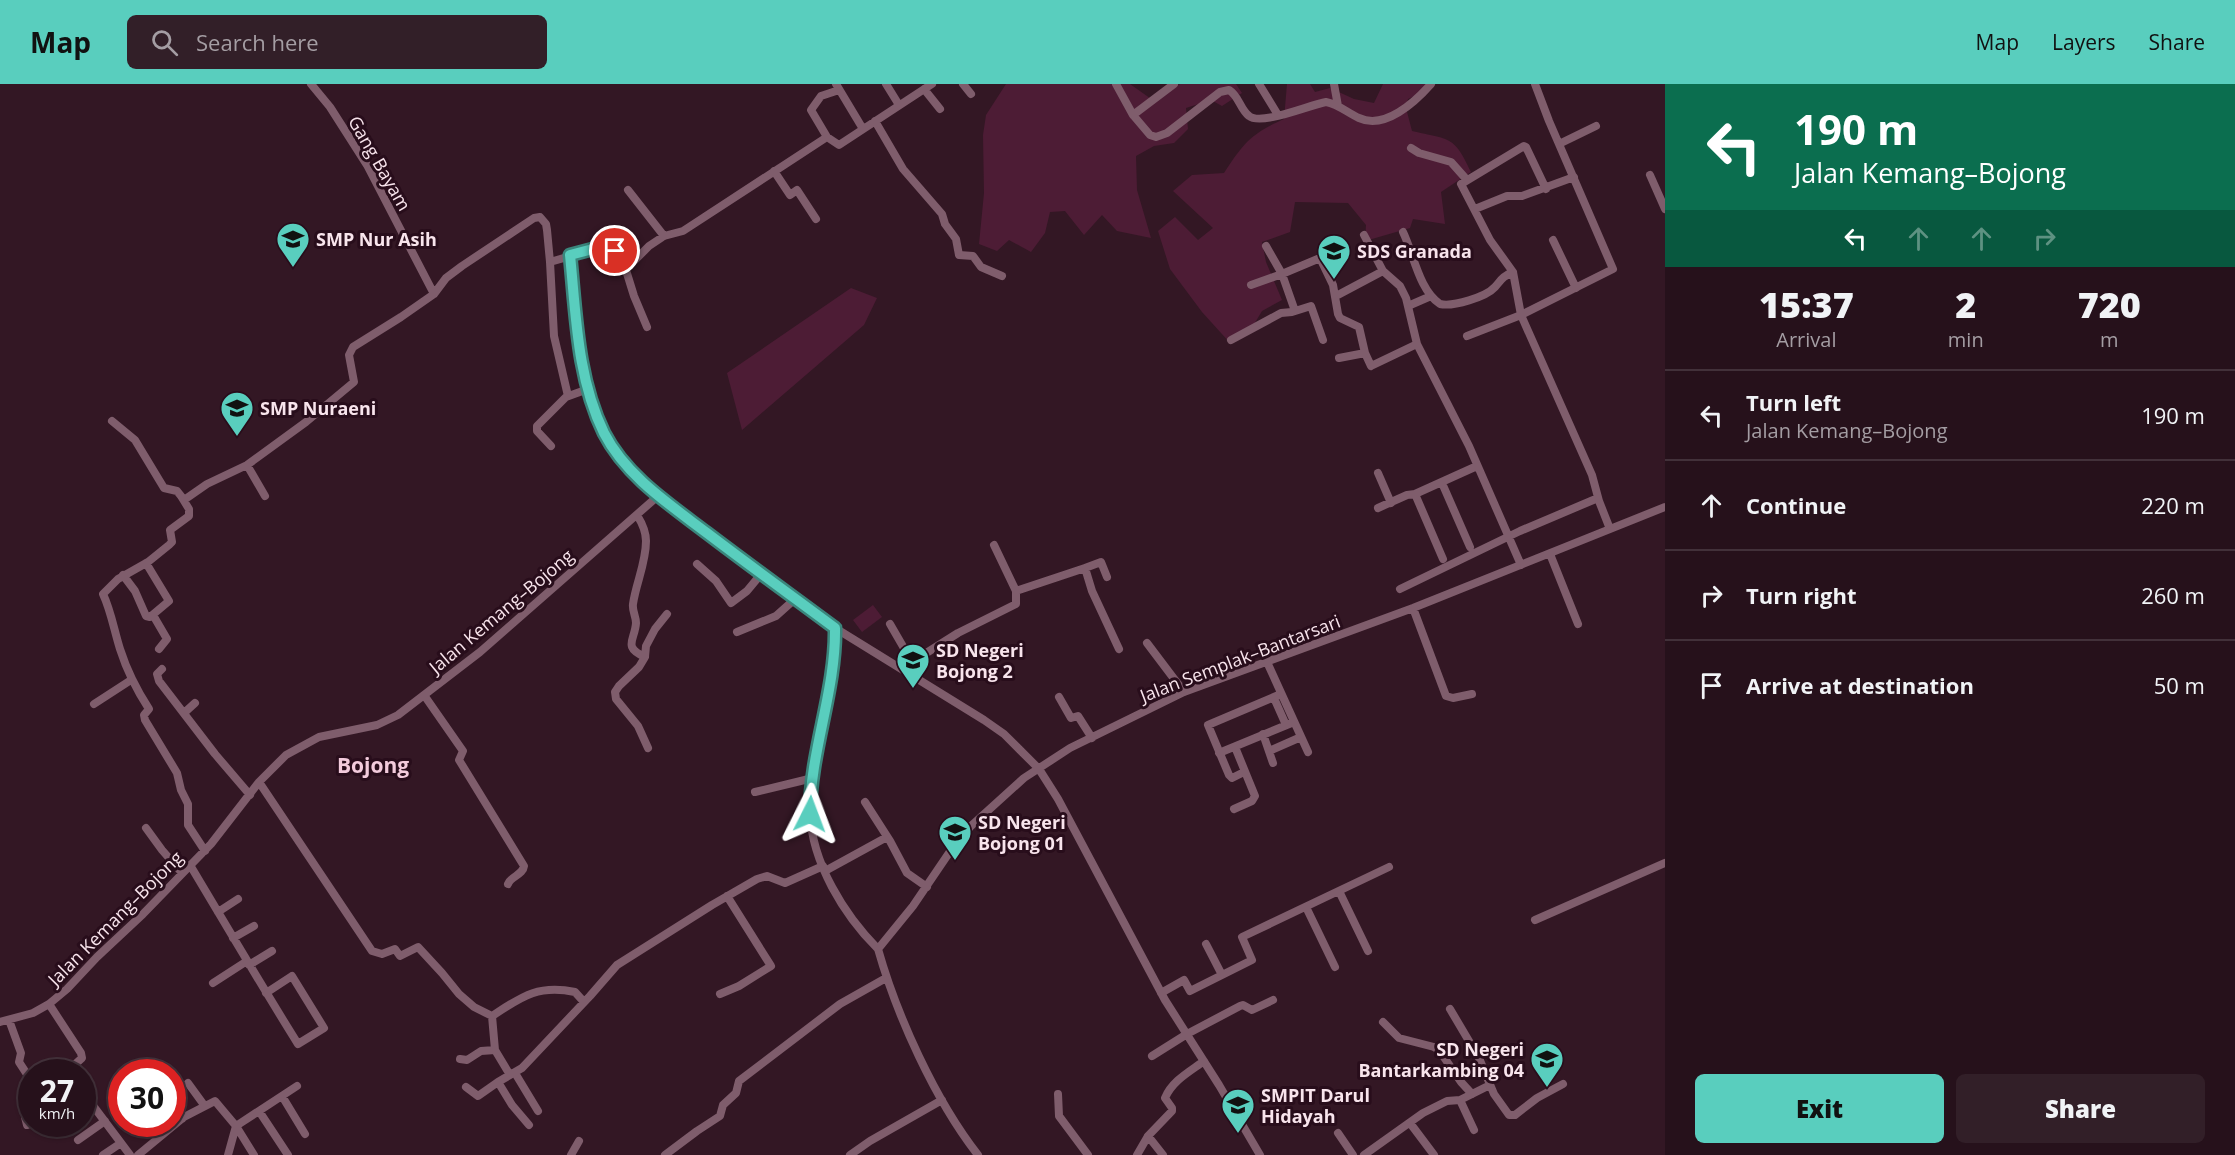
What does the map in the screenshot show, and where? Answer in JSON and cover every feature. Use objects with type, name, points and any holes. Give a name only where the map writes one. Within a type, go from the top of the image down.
[{"type":"street","name":"Gang Bayam","points":[[311,84],[330,107],[367,165],[434,294]]},
{"type":"street","points":[[886,84],[898,105]]},
{"type":"street","points":[[963,84],[971,94]]},
{"type":"street","points":[[1116,84],[1134,115],[1150,135],[1156,137],[1167,133],[1220,92],[1229,90],[1251,118],[1261,120],[1326,102],[1368,121],[1385,118],[1413,101],[1431,84]]},
{"type":"street","points":[[1134,115],[1174,84]]},
{"type":"street","points":[[1259,84],[1278,116]]},
{"type":"street","points":[[1334,84],[1338,106]]},
{"type":"street","points":[[1467,336],[1521,315],[1613,269],[1535,84]]},
{"type":"street","points":[[864,129],[837,87],[821,96],[811,110],[827,138],[839,144],[864,129],[928,86],[940,109]]},
{"type":"street","points":[[875,121],[905,171],[942,214],[945,224],[956,239],[959,255],[973,256],[982,268],[1002,276]]},
{"type":"street","points":[[1559,144],[1596,126]]},
{"type":"street","points":[[625,267],[631,266],[649,246],[664,236],[683,231],[827,138]]},
{"type":"street","points":[[1546,189],[1525,146],[1467,180],[1461,186],[1490,240],[1513,272],[1521,315],[1592,475],[1610,529]]},
{"type":"street","points":[[1411,148],[1419,153],[1451,162],[1467,180]]},
{"type":"street","points":[[774,171],[790,195],[797,190],[816,219]]},
{"type":"street","points":[[1650,175],[1665,209]]},
{"type":"street","points":[[1475,209],[1507,196],[1515,197],[1546,189],[1574,177]]},
{"type":"street","points":[[628,190],[664,236]]},
{"type":"street","points":[[184,500],[207,484],[247,465],[306,422],[354,382],[349,355],[353,346],[434,294],[446,278],[534,218],[540,218],[546,224],[554,336],[568,396]]},
{"type":"street","points":[[1402,232],[1412,250],[1424,286],[1431,296],[1444,305],[1466,302],[1495,287],[1498,280],[1513,272]]},
{"type":"street","points":[[1364,235],[1383,270],[1400,286],[1408,306],[1417,344],[1477,466],[1521,565]]},
{"type":"street","points":[[1553,240],[1576,288]]},
{"type":"street","points":[[550,262],[609,245],[625,267],[647,327]]},
{"type":"street","points":[[1266,246],[1282,274],[1295,311]]},
{"type":"street","points":[[570,255],[583,369],[588,390],[603,430],[621,461],[658,496],[761,574],[835,628],[966,708],[1004,734],[1039,769],[1074,828],[1161,993],[1260,1155]]},
{"type":"street","points":[[1251,285],[1320,258],[1336,296],[1338,314],[1340,318],[1359,327],[1365,353],[1372,366],[1417,344]]},
{"type":"street","points":[[1336,296],[1383,270]]},
{"type":"street","points":[[1408,306],[1431,296]]},
{"type":"street","points":[[1231,340],[1281,312],[1313,307],[1323,340]]},
{"type":"street","points":[[1339,358],[1365,353]]},
{"type":"street","points":[[551,446],[536,428],[558,403],[568,396],[588,390]]},
{"type":"street","points":[[112,421],[135,440],[164,488],[177,491],[189,509],[189,516],[170,530],[171,544],[146,563],[123,575],[103,594],[110,607],[120,650],[131,680],[148,709],[144,715],[145,720],[177,773],[180,787],[188,804],[190,829],[205,851]]},
{"type":"street","points":[[247,465],[266,496]]},
{"type":"street","points":[[1378,508],[1442,483],[1477,466]]},
{"type":"street","points":[[1378,473],[1391,502]]},
{"type":"street","points":[[1442,483],[1470,548]]},
{"type":"street","points":[[1415,494],[1443,559]]},
{"type":"street","name":"Jalan Kemang–Bojong","points":[[0,1022],[28,1015],[49,1004],[72,985],[97,957],[205,851],[259,782],[281,758],[302,745],[330,733],[383,723],[398,715],[480,652],[658,496]]},
{"type":"street","points":[[1400,589],[1508,536],[1598,498]]},
{"type":"street","name":"Jalan Semplak–Bantarsari","points":[[878,950],[971,826],[1024,778],[1070,748],[1184,692],[1413,608],[1665,507]]},
{"type":"street","points":[[637,515],[645,528],[646,541],[641,577],[633,605],[636,624],[631,642],[634,651],[645,657]]},
{"type":"street","points":[[904,670],[912,662],[958,633],[1016,604],[1016,591],[994,544]]},
{"type":"street","points":[[1550,554],[1578,624]]},
{"type":"street","points":[[1016,591],[1101,562],[1107,577]]},
{"type":"street","points":[[123,575],[135,591],[146,616],[153,615],[169,601],[146,563]]},
{"type":"street","points":[[697,564],[716,581],[731,603],[747,591],[761,574]]},
{"type":"street","points":[[1085,568],[1108,628],[1119,649]]},
{"type":"street","points":[[737,632],[776,616],[795,599]]},
{"type":"street","points":[[1413,608],[1446,696],[1453,698],[1472,694]]},
{"type":"street","points":[[648,748],[638,726],[616,699],[615,692],[639,667],[645,657],[646,646],[655,629],[667,614]]},
{"type":"street","points":[[153,615],[167,639],[159,649]]},
{"type":"street","points":[[890,624],[912,662]]},
{"type":"street","points":[[835,628],[834,661],[810,801],[811,827],[824,868],[848,916],[878,950],[898,1009],[942,1100],[978,1155]]},
{"type":"street","points":[[1147,643],[1184,692]]},
{"type":"street","points":[[1267,662],[1277,696],[1308,752]]},
{"type":"street","points":[[162,669],[156,676],[250,795]]},
{"type":"street","points":[[94,704],[131,680]]},
{"type":"street","points":[[423,695],[463,751],[459,760],[524,866],[523,871],[508,884]]},
{"type":"street","points":[[1244,772],[1230,777],[1208,726],[1209,723],[1277,696]]},
{"type":"street","points":[[1059,698],[1071,718],[1078,716],[1092,738]]},
{"type":"street","points":[[184,713],[195,703]]},
{"type":"street","points":[[1219,753],[1290,723]]},
{"type":"street","points":[[1263,735],[1273,764]]},
{"type":"street","points":[[1269,751],[1301,737]]},
{"type":"street","points":[[1234,809],[1255,800],[1235,747]]},
{"type":"street","points":[[755,792],[813,778]]},
{"type":"street","points":[[259,782],[372,951],[382,954],[395,949],[400,956],[418,947],[459,994],[474,1007],[492,1016]]},
{"type":"street","points":[[865,802],[907,873],[927,887]]},
{"type":"street","points":[[147,828],[182,873]]},
{"type":"street","points":[[466,1087],[478,1096],[512,1074],[584,1002],[617,965],[727,896],[761,877],[770,877],[783,884],[824,868],[887,837]]},
{"type":"street","points":[[1534,920],[1665,863]]},
{"type":"street","points":[[190,865],[266,993],[298,1044],[324,1028],[292,976],[266,993]]},
{"type":"street","points":[[1161,993],[1184,980],[1190,991],[1252,960],[1242,938],[1389,867]]},
{"type":"street","points":[[1339,891],[1368,951]]},
{"type":"street","points":[[720,994],[739,986],[771,966],[727,896]]},
{"type":"street","points":[[218,912],[238,899]]},
{"type":"street","points":[[1306,907],[1335,967]]},
{"type":"street","points":[[233,938],[254,926]]},
{"type":"street","points":[[1206,944],[1222,975]]},
{"type":"street","points":[[213,983],[273,951]]},
{"type":"street","points":[[665,1155],[720,1116],[723,1105],[736,1093],[739,1080],[840,1004],[886,978]]},
{"type":"street","points":[[492,1016],[533,991],[556,989],[575,992],[584,1002]]},
{"type":"street","points":[[1152,1056],[1187,1034],[1242,1005],[1252,1010],[1273,1000]]},
{"type":"street","points":[[49,1004],[81,1053],[81,1059]]},
{"type":"street","points":[[1450,1010],[1479,1058],[1490,1085],[1509,1114],[1515,1115],[1537,1098],[1563,1084]]},
{"type":"street","points":[[492,1016],[495,1050],[538,1111]]},
{"type":"street","points":[[9,1020],[21,1053],[20,1059]]},
{"type":"street","points":[[1383,1022],[1399,1038],[1439,1050],[1472,1094]]},
{"type":"street","points":[[460,1059],[467,1060],[481,1051],[495,1050]]},
{"type":"street","points":[[1137,1155],[1148,1136],[1173,1110],[1165,1098],[1171,1087],[1179,1078],[1204,1061]]},
{"type":"street","points":[[498,1082],[512,1105],[529,1125]]},
{"type":"street","points":[[188,1083],[204,1105]]},
{"type":"street","points":[[1364,1155],[1423,1113],[1440,1104],[1460,1100],[1490,1085]]},
{"type":"street","points":[[228,1155],[236,1126],[297,1086]]},
{"type":"street","points":[[1058,1094],[1060,1103],[1058,1114],[1088,1155]]},
{"type":"street","points":[[282,1095],[305,1134]]},
{"type":"street","points":[[850,1155],[942,1100]]},
{"type":"street","points":[[1460,1100],[1474,1130]]},
{"type":"street","points":[[186,1116],[211,1101],[218,1102],[254,1155]]},
{"type":"street","points":[[259,1111],[288,1155]]},
{"type":"street","points":[[96,1112],[130,1155]]},
{"type":"street","points":[[78,1140],[105,1121]]},
{"type":"street","points":[[1410,1124],[1434,1155]]},
{"type":"street","points":[[1338,1133],[1353,1155]]},
{"type":"street","points":[[1148,1136],[1163,1155]]},
{"type":"street","points":[[138,1155],[160,1137]]},
{"type":"street","points":[[571,1155],[579,1141]]},
{"type":"street","points":[[103,1155],[121,1143]]},
{"type":"shaded area","points":[[1006,84],[1130,84],[1154,101],[1180,84],[1236,84],[1242,93],[1222,106],[1211,100],[1186,108],[1188,129],[1174,143],[1154,146],[1136,156],[1137,190],[1151,238],[1117,231],[1102,215],[1084,235],[1065,211],[1050,212],[1045,233],[1031,252],[1009,240],[997,251],[979,244],[984,193],[983,135],[986,115]]},
{"type":"shaded area","points":[[1287,84],[1310,84],[1315,92],[1330,88],[1354,99],[1374,103],[1383,84],[1431,84],[1408,99],[1406,108],[1412,131],[1443,138],[1455,145],[1471,172],[1441,192],[1445,224],[1413,219],[1410,228],[1365,241],[1366,225],[1348,203],[1295,202],[1290,232],[1262,242],[1266,262],[1282,300],[1262,311],[1250,331],[1231,344],[1202,312],[1170,269],[1158,231],[1175,217],[1198,240],[1213,228],[1173,191],[1192,175],[1224,173],[1248,141],[1284,119]]},
{"type":"shaded area","points":[[851,288],[877,298],[864,325],[742,430],[727,373]]},
{"type":"shaded area","points":[[873,605],[882,617],[862,632],[853,620]]},
{"type":"place","name":"SMP Nur Asih","points":[[293,268]]},
{"type":"place","name":"SDS Granada","points":[[1334,280]]},
{"type":"place","name":"SMP Nuraeni","points":[[237,437]]},
{"type":"place","name":"SD Negeri Bojong 2","points":[[913,689]]},
{"type":"place","name":"SD Negeri Bojong 01","points":[[955,861]]},
{"type":"place","name":"SD Negeri Bantarkambing 04","points":[[1547,1088]]},
{"type":"place","name":"SMPIT Darul Hidayah","points":[[1238,1134]]},
{"type":"district","name":"Bojong","points":[[373,765]]},
{"type":"route","points":[[615,251],[609,245],[570,255],[583,369],[603,430],[614,451],[621,461],[658,496],[835,628],[834,661],[812,782],[810,814]]}]
